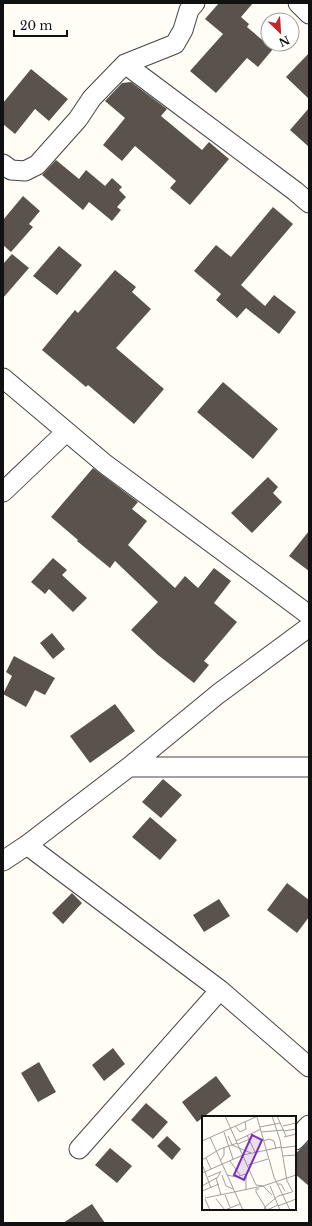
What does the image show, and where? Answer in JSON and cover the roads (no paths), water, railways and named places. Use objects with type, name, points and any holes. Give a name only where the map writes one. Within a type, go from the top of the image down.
[{"type":"street","points":[[3,164],[10,170],[25,171],[37,165],[78,119],[92,98],[125,64],[175,44],[183,30],[189,10],[195,3]]},
{"type":"street","points":[[298,3],[309,14]]},
{"type":"street","points":[[125,64],[309,203]]},
{"type":"street","points":[[3,378],[112,469],[309,615]]},
{"type":"street","points":[[3,492],[66,432]]},
{"type":"street","points":[[3,861],[27,845],[129,767],[218,694],[309,627]]},
{"type":"street","points":[[129,767],[309,767]]},
{"type":"street","points":[[27,845],[220,990],[309,1067]]},
{"type":"street","points":[[79,1149],[220,990]]},
{"type":"street","points":[[296,1139],[309,1125]]}]
